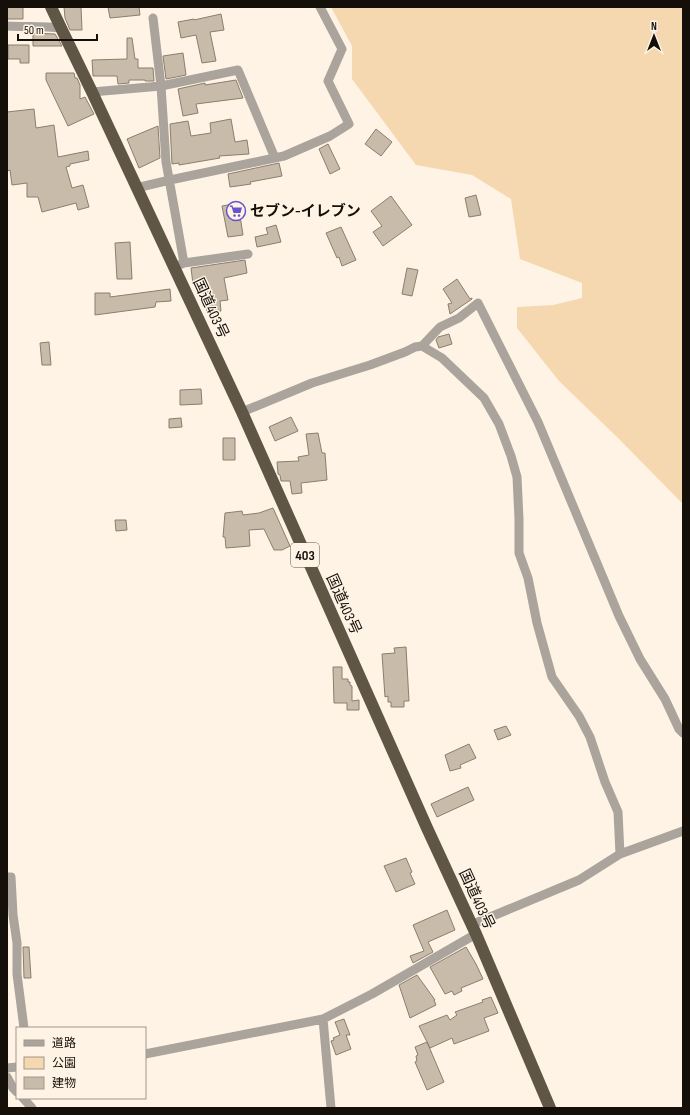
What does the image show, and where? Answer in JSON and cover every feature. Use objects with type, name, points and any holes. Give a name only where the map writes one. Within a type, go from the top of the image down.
[{"type":"highway","name":"国道403号","points":[[52,7],[136,188],[179,265],[242,412],[427,828],[474,929],[550,1108]]},
{"type":"street","points":[[136,188],[284,156],[330,136],[349,124],[328,81],[342,49],[320,7]]},
{"type":"street","points":[[153,18],[161,86],[166,162],[170,180],[179,265],[248,254]]},
{"type":"street","points":[[7,26],[48,26],[61,28]]},
{"type":"street","points":[[92,92],[161,86],[238,70],[275,158]]},
{"type":"street","points":[[242,412],[312,383],[370,365],[415,347],[422,346],[440,327],[459,318],[478,303],[538,422],[622,622],[640,659],[665,699],[679,729],[683,733]]},
{"type":"street","points":[[422,346],[442,358],[484,398],[502,430],[517,477],[519,553],[528,578],[537,623],[552,678],[579,716],[590,737],[605,782],[618,812],[620,854]]},
{"type":"street","points":[[146,1054],[323,1020],[372,994],[474,929],[579,880],[620,854],[683,831]]},
{"type":"street","points":[[7,877],[11,877],[13,915],[17,942],[17,974],[24,1027]]},
{"type":"street","points":[[323,1020],[331,1108]]},
{"type":"street","points":[[7,1077],[16,1091]]},
{"type":"street","points":[[24,1099],[32,1108]]},
{"type":"green space","points":[[331,7],[683,7],[683,504],[559,381],[517,328],[517,307],[553,305],[582,298],[582,283],[520,259],[511,199],[472,175],[416,165],[352,79],[352,46]]},
{"type":"building","points":[[7,7],[23,7],[23,19],[7,19]]},
{"type":"building","points":[[64,7],[81,7],[82,30],[70,30],[65,18]]},
{"type":"building","points":[[108,7],[139,7],[140,15],[110,18]]},
{"type":"building","points":[[221,14],[224,30],[210,32],[216,61],[202,63],[196,35],[181,38],[178,22]]},
{"type":"building","points":[[33,33],[55,34],[62,46],[33,46]]},
{"type":"building","points":[[127,38],[132,38],[135,59],[138,59],[138,68],[153,68],[154,81],[129,80],[129,83],[118,84],[117,76],[93,76],[92,60],[127,59]]},
{"type":"building","points":[[8,45],[29,45],[29,63],[20,63],[20,59],[8,59]]},
{"type":"building","points":[[183,53],[186,75],[166,79],[163,56]]},
{"type":"building","points":[[46,73],[74,73],[75,78],[77,78],[80,85],[80,99],[85,97],[94,114],[68,126],[46,80]]},
{"type":"building","points":[[236,80],[243,98],[196,104],[198,113],[183,116],[178,89],[205,83],[205,85]]},
{"type":"building","points":[[34,109],[36,128],[54,125],[58,157],[88,151],[89,160],[70,164],[70,166],[66,167],[72,188],[83,185],[89,207],[78,210],[76,203],[42,212],[38,197],[27,197],[27,183],[12,185],[10,170],[7,171],[7,112]]},
{"type":"building","points":[[231,119],[235,142],[247,140],[249,154],[219,156],[220,158],[179,165],[179,163],[172,164],[170,124],[188,121],[191,136],[211,133],[210,123]]},
{"type":"building","points":[[158,126],[160,158],[139,168],[127,139]]},
{"type":"building","points":[[376,129],[392,142],[381,156],[365,144]]},
{"type":"building","points":[[328,144],[340,169],[330,174],[319,149]]},
{"type":"building","points":[[279,163],[282,176],[250,182],[251,184],[230,187],[228,174]]},
{"type":"building","points":[[476,195],[481,215],[469,217],[465,198]]},
{"type":"building","points":[[391,196],[412,225],[383,246],[373,232],[382,226],[371,211]]},
{"type":"building","points":[[238,203],[243,235],[228,237],[222,206]]},
{"type":"building","points":[[276,225],[281,242],[257,247],[255,237],[268,234],[266,228]]},
{"type":"building","points":[[341,227],[356,260],[342,266],[339,257],[337,258],[326,233]]},
{"type":"building","points":[[130,242],[132,279],[117,279],[115,243]]},
{"type":"building","points":[[245,260],[247,273],[224,278],[228,300],[220,301],[221,311],[207,313],[202,283],[193,284],[191,268]]},
{"type":"building","points":[[407,268],[418,270],[412,296],[402,294]]},
{"type":"building","points":[[457,279],[470,299],[472,299],[450,314],[448,304],[452,303],[443,289]]},
{"type":"building","points":[[170,289],[171,301],[156,302],[155,307],[95,315],[95,293],[110,293],[110,297]]},
{"type":"building","points":[[449,334],[452,344],[439,348],[436,340],[438,337]]},
{"type":"building","points":[[49,342],[51,365],[42,365],[40,343]]},
{"type":"building","points":[[201,389],[202,404],[180,405],[180,390]]},
{"type":"building","points":[[291,417],[298,431],[275,441],[269,427]]},
{"type":"building","points":[[181,418],[182,427],[169,428],[169,419]]},
{"type":"building","points":[[318,433],[322,453],[325,453],[327,480],[301,483],[302,493],[292,494],[290,481],[281,481],[280,475],[278,474],[277,462],[299,461],[298,457],[309,455],[306,434]]},
{"type":"building","points":[[223,438],[235,438],[235,460],[223,460]]},
{"type":"building","points":[[273,508],[290,546],[282,550],[274,550],[264,529],[249,530],[250,546],[226,548],[225,537],[223,537],[225,513],[242,511],[243,515],[259,513]]},
{"type":"building","points":[[115,520],[126,520],[127,530],[116,531]]},
{"type":"building","points":[[406,647],[409,701],[404,701],[404,707],[391,707],[391,702],[388,702],[388,696],[385,697],[382,654],[395,653],[394,648]]},
{"type":"building","points":[[333,667],[342,667],[342,679],[348,679],[348,682],[350,682],[350,685],[352,686],[352,701],[359,700],[359,710],[347,710],[347,703],[334,703]]},
{"type":"building","points":[[506,726],[511,735],[498,740],[494,730]]},
{"type":"building","points":[[469,744],[476,758],[460,765],[461,768],[450,771],[445,755]]},
{"type":"building","points":[[468,787],[474,800],[437,817],[431,804]]},
{"type":"building","points":[[406,858],[415,884],[396,892],[384,866]]},
{"type":"building","points":[[447,910],[455,930],[428,942],[433,952],[413,963],[410,956],[424,951],[413,925]]},
{"type":"building","points":[[23,947],[29,947],[31,978],[24,978]]},
{"type":"building","points":[[466,947],[483,979],[461,988],[462,991],[454,995],[452,991],[445,994],[430,967]]},
{"type":"building","points":[[417,975],[435,1000],[436,1005],[410,1018],[399,985]]},
{"type":"building","points":[[491,997],[498,1013],[484,1018],[489,1031],[454,1044],[452,1038],[430,1048],[419,1026],[447,1015],[450,1020],[457,1015],[455,1012],[483,1002],[482,1000]]},
{"type":"building","points":[[344,1019],[350,1035],[346,1035],[351,1049],[336,1055],[331,1041],[334,1040],[333,1038],[340,1035],[335,1022]]},
{"type":"building","points":[[427,1042],[444,1082],[427,1090],[415,1062],[417,1061],[416,1056],[418,1055],[415,1047]]},
{"type":"place","name":"セブン-イレブン","points":[[236,211]]}]
